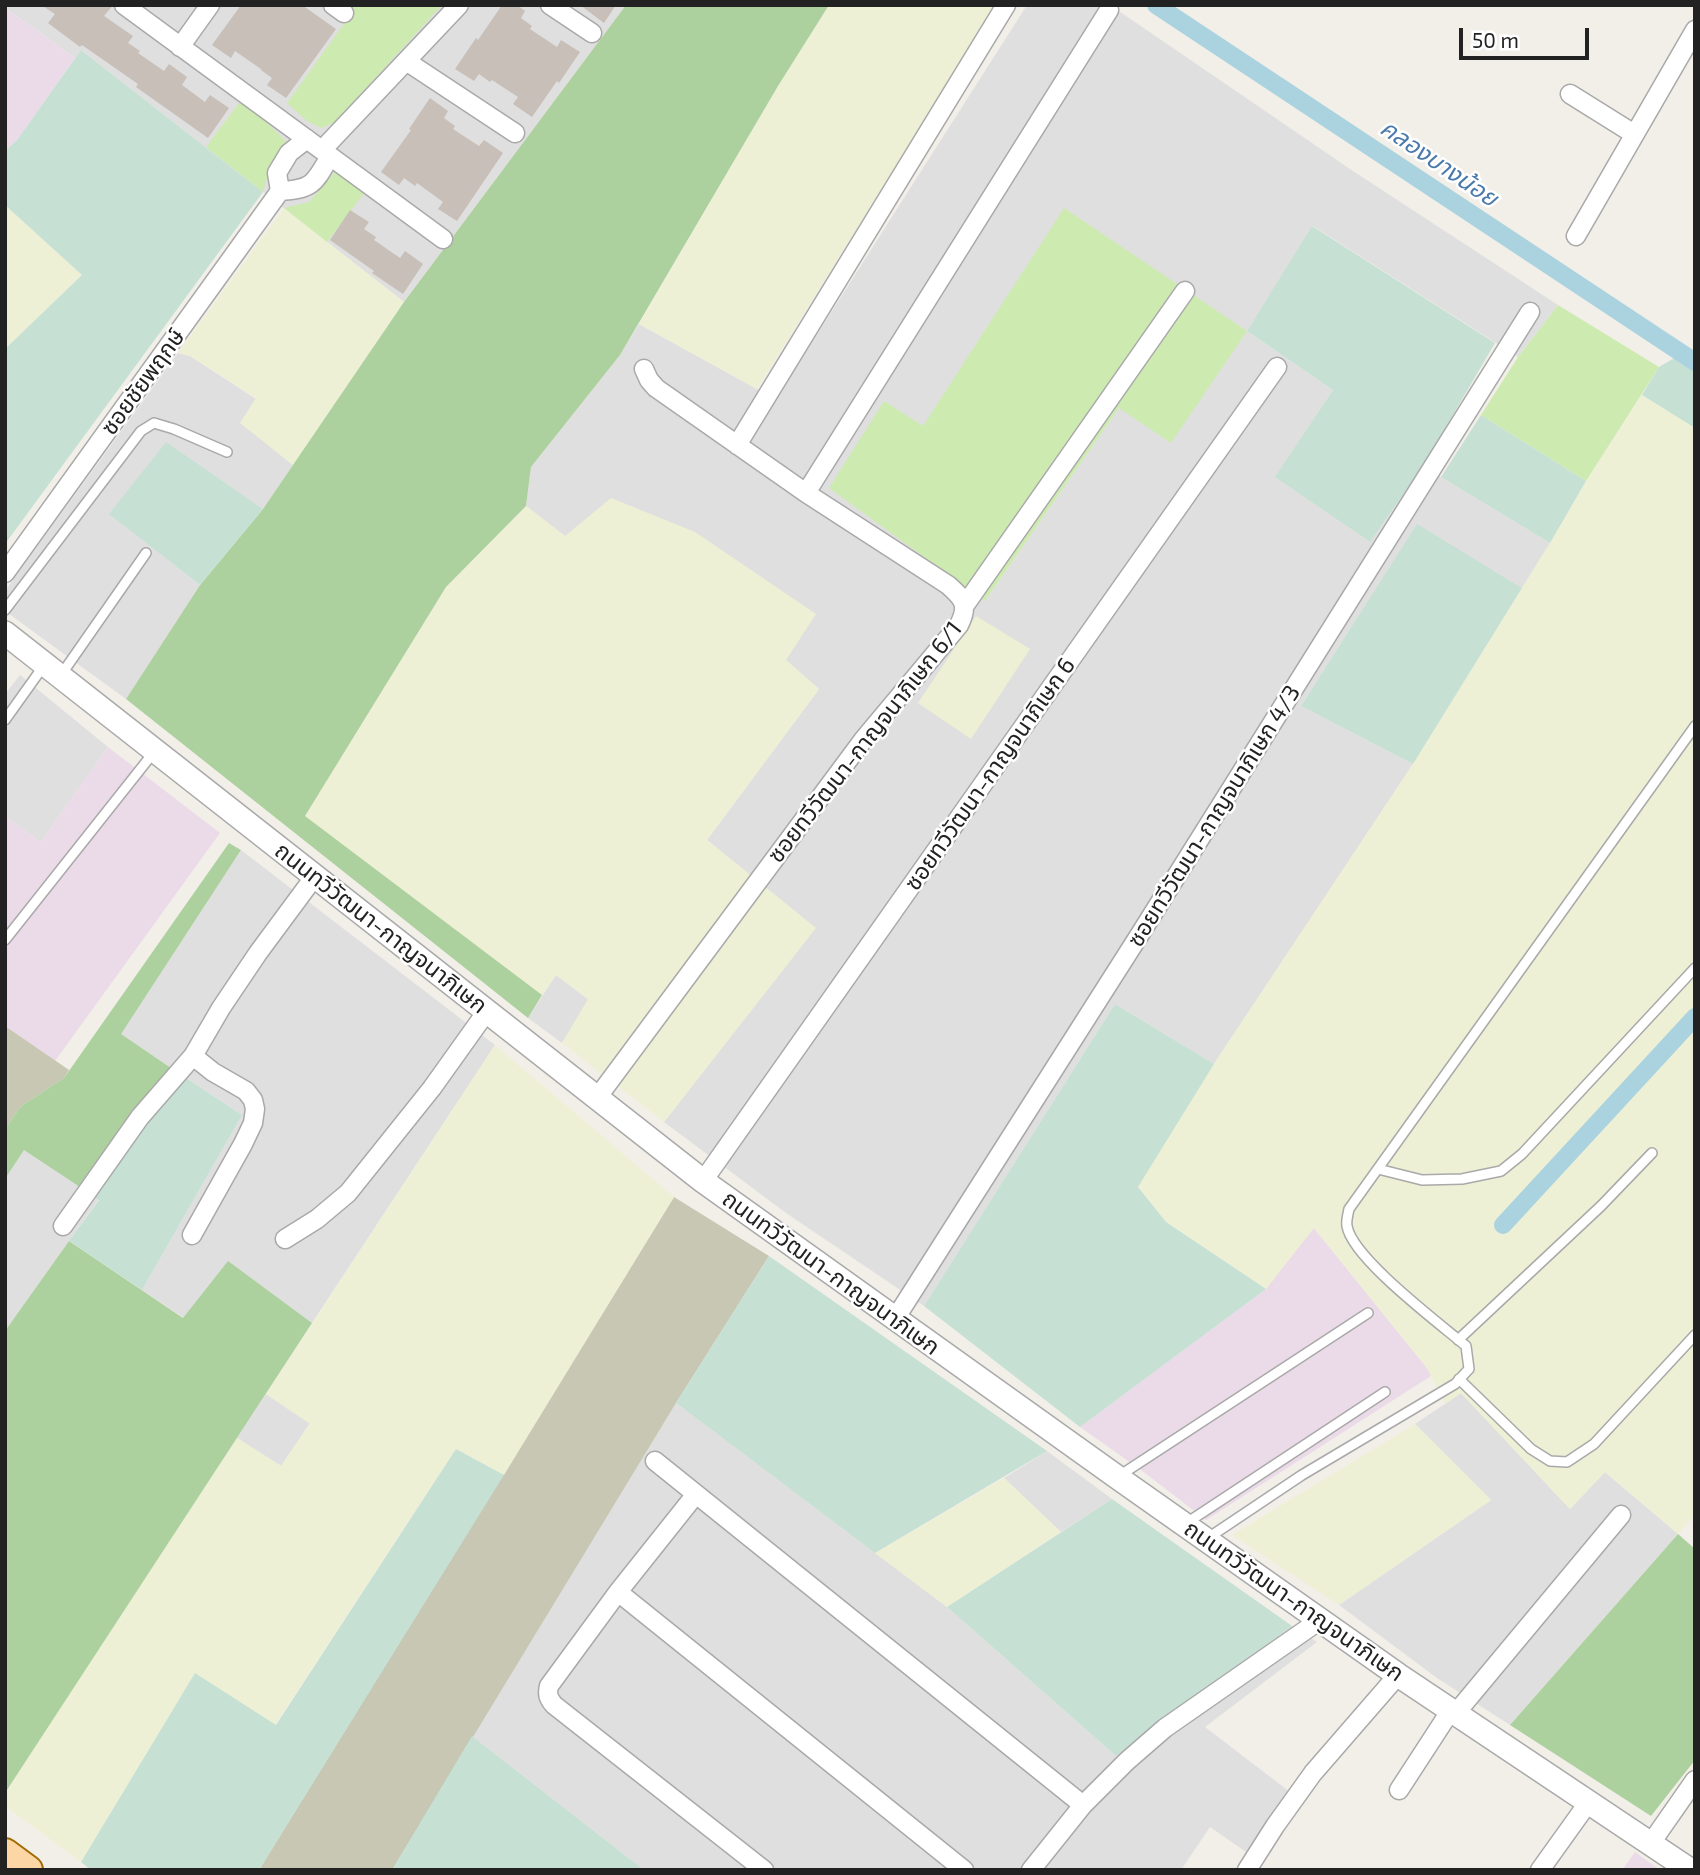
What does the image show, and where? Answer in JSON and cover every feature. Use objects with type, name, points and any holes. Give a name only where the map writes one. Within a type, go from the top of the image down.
[{"type":"street","points":[[124,5],[443,239]]},
{"type":"street","points":[[180,47],[210,5]]},
{"type":"street","points":[[280,191],[301,190],[318,178],[326,153],[459,5]]},
{"type":"street","points":[[550,5],[592,33]]},
{"type":"street","points":[[737,445],[1006,5]]},
{"type":"street","points":[[806,493],[1108,10]]},
{"type":"street","points":[[1576,236],[1695,30]]},
{"type":"street","points":[[406,61],[515,133]]},
{"type":"street","points":[[1570,94],[1634,134]]},
{"type":"street","name":"ซอยชัยพฤกษ์","points":[[5,573],[280,191],[277,173],[289,153],[307,139]]},
{"type":"street","points":[[965,605],[1185,291]]},
{"type":"street","name":"ซอยทวีวัฒนา-กาญจนาภิเษก 4/3","points":[[895,1319],[1530,312]]},
{"type":"street","name":"ซอยทวีวัฒนา-กาญจนาภิเษก 6","points":[[703,1181],[1278,367]]},
{"type":"street","name":"ซอยทวีวัฒนา-กาญจนาภิเษก 6/1","points":[[597,1098],[863,740],[959,625],[965,611],[965,605],[958,593],[948,585],[806,493],[656,388],[644,369]]},
{"type":"street","name":"ถนนทวีวัฒนา-กาญจนาภิเษก","points":[[5,633],[703,1181],[1398,1675],[1690,1870]]},
{"type":"street","points":[[63,1226],[140,1117],[192,1055],[258,953],[315,876]]},
{"type":"street","points":[[285,1239],[317,1219],[348,1193],[432,1088],[487,1011]]},
{"type":"street","points":[[192,1055],[246,1091],[253,1100],[255,1109],[253,1123],[243,1144],[192,1236]]},
{"type":"street","points":[[656,1461],[1083,1805]]},
{"type":"street","points":[[696,1494],[618,1592],[547,1692],[549,1699],[565,1713],[764,1870]]},
{"type":"street","points":[[1399,1790],[1454,1712],[1620,1516]]},
{"type":"street","points":[[618,1592],[964,1870]]},
{"type":"street","points":[[1031,1870],[1083,1805],[1126,1761],[1165,1728],[1320,1620]]},
{"type":"street","points":[[1247,1870],[1313,1773],[1398,1675]]},
{"type":"street","points":[[1651,1843],[1695,1780]]},
{"type":"street","points":[[1539,1870],[1588,1802]]},
{"type":"lane","points":[[5,610],[141,431],[154,423],[227,452]]},
{"type":"lane","points":[[5,720],[52,670],[146,553]]},
{"type":"lane","points":[[1207,1539],[1302,1475],[1455,1384],[1469,1369],[1466,1346],[1374,1267],[1353,1241],[1347,1225],[1349,1209],[1695,726]]},
{"type":"lane","points":[[5,940],[155,751]]},
{"type":"lane","points":[[1378,1169],[1422,1180],[1462,1179],[1501,1171],[1522,1154],[1695,968]]},
{"type":"lane","points":[[1458,1340],[1601,1206],[1652,1153]]},
{"type":"lane","points":[[1117,1477],[1368,1313]]},
{"type":"lane","points":[[1460,1379],[1531,1449],[1550,1461],[1567,1462],[1594,1444],[1695,1335]]},
{"type":"lane","points":[[1185,1524],[1385,1392]]},
{"type":"shaded area","points":[[5,5],[626,5],[404,302],[81,50],[75,58],[5,8]]},
{"type":"shaded area","points":[[829,5],[995,5],[757,389],[639,324],[778,86]]},
{"type":"shaded area","points":[[1027,5],[1110,5],[1353,171],[1558,305],[1518,357],[1313,226],[1247,331],[1333,390],[1276,477],[1370,542],[1423,466],[1550,543],[1522,588],[1417,525],[1301,706],[1413,764],[1214,1064],[1115,1004],[924,1306],[786,1213],[664,1122],[815,928],[707,840],[819,689],[785,660],[565,536],[526,506],[531,467],[620,355],[639,324],[757,389],[774,402]],"holes":[[[1247,331],[1119,408],[985,601],[884,402],[923,427]]]},
{"type":"shaded area","points":[[5,8],[75,58],[17,140],[5,151]]},
{"type":"shaded area","points":[[81,50],[263,192],[5,544],[5,349],[82,275],[5,205],[5,151],[17,140]]},
{"type":"shaded area","points":[[5,205],[82,275],[5,349]]},
{"type":"shaded area","points":[[284,208],[404,302],[293,465],[240,423],[256,398],[190,356],[178,353]]},
{"type":"shaded area","points":[[1312,226],[1495,343],[1423,466],[1370,542],[1275,477],[1333,390],[1247,331]]},
{"type":"shaded area","points":[[178,353],[190,356],[256,399],[241,423],[293,465],[263,509],[166,443],[110,514],[200,585],[126,699],[5,611],[5,591]]},
{"type":"shaded area","points":[[1676,357],[1695,369],[1695,428],[1642,395],[1659,367]]},
{"type":"shaded area","points":[[1642,395],[1695,428],[1695,1515],[1678,1534],[1605,1472],[1570,1509],[1461,1393],[1445,1404],[1427,1368],[1314,1228],[1266,1289],[1166,1222],[1138,1186],[1214,1064],[1413,764],[1586,481]]},
{"type":"shaded area","points":[[1481,415],[1586,481],[1550,543],[1441,477]]},
{"type":"shaded area","points":[[166,442],[263,509],[200,585],[109,514]]},
{"type":"shaded area","points":[[611,498],[695,532],[816,614],[786,660],[819,689],[707,840],[816,928],[664,1122],[562,1043],[588,999],[556,975],[542,995],[305,816],[446,587],[526,506],[565,536]]},
{"type":"shaded area","points":[[1417,524],[1522,588],[1413,764],[1301,706]]},
{"type":"shaded area","points":[[976,616],[1030,649],[971,739],[918,703]]},
{"type":"shaded area","points":[[20,675],[108,747],[41,842],[5,817],[5,694]]},
{"type":"shaded area","points":[[108,747],[220,833],[55,1061],[5,1026],[5,817],[41,842]]},
{"type":"shaded area","points":[[241,850],[495,1045],[312,1323],[228,1262],[184,1318],[142,1290],[242,1115],[120,1034]]},
{"type":"shaded area","points":[[556,975],[589,1000],[562,1043],[528,1018]]},
{"type":"shaded area","points":[[1115,1004],[1214,1064],[1138,1187],[1166,1222],[1266,1289],[1080,1427],[924,1306]]},
{"type":"shaded area","points":[[5,1026],[69,1070],[64,1078],[21,1106],[5,1129]]},
{"type":"shaded area","points":[[495,1045],[674,1197],[504,1475],[456,1449],[275,1725],[195,1673],[81,1862],[5,1806],[5,1793],[237,1438],[281,1466],[310,1424],[266,1394]]},
{"type":"shaded area","points":[[171,1068],[242,1115],[142,1290],[69,1241],[99,1200],[83,1189]]},
{"type":"shaded area","points":[[24,1149],[99,1199],[5,1331],[5,1179]]},
{"type":"shaded area","points":[[674,1197],[769,1256],[676,1403],[392,1870],[259,1870]]},
{"type":"shaded area","points":[[1313,1227],[1431,1376],[1206,1520],[1080,1427],[1266,1289]]},
{"type":"shaded area","points":[[769,1256],[1047,1451],[875,1553],[676,1403]]},
{"type":"shaded area","points":[[1461,1393],[1570,1509],[1605,1472],[1678,1534],[1510,1725],[1437,1678],[1339,1605],[1491,1500],[1415,1424]]},
{"type":"shaded area","points":[[266,1394],[310,1423],[281,1466],[237,1438]]},
{"type":"shaded area","points":[[676,1403],[947,1607],[1116,1756],[1292,1626],[1317,1642],[1205,1727],[1290,1792],[1246,1852],[1210,1827],[1181,1870],[644,1870],[472,1736]]},
{"type":"shaded area","points":[[1415,1424],[1491,1500],[1339,1605],[1232,1535]]},
{"type":"shaded area","points":[[456,1449],[504,1475],[259,1870],[91,1870],[81,1862],[195,1673],[276,1725]]},
{"type":"shaded area","points":[[1047,1451],[1112,1499],[1061,1532],[1004,1478]]},
{"type":"shaded area","points":[[1004,1478],[1061,1532],[947,1607],[875,1553]]},
{"type":"shaded area","points":[[1112,1499],[1292,1626],[1116,1756],[947,1607]]},
{"type":"shaded area","points":[[472,1736],[644,1870],[392,1870]]},
{"type":"shaded area","points":[[1635,1852],[1660,1870],[1622,1870]]},
{"type":"green space","points":[[349,5],[442,5],[334,123],[321,128],[307,121],[287,103],[354,10]]},
{"type":"green space","points":[[626,5],[829,5],[778,86],[620,355],[531,467],[526,506],[446,587],[305,816],[542,995],[528,1018],[126,699],[200,585],[263,509],[404,302]]},
{"type":"green space","points":[[242,99],[288,143],[268,174],[263,192],[206,147]]},
{"type":"green space","points":[[335,172],[365,192],[327,242],[284,208],[309,202]]},
{"type":"green space","points":[[1064,208],[1247,331],[1171,443],[1119,408],[985,601],[829,488],[884,401],[923,426]]},
{"type":"green space","points":[[1558,305],[1659,367],[1586,481],[1481,415],[1518,357]]},
{"type":"green space","points":[[229,843],[241,850],[121,1034],[171,1068],[83,1189],[24,1150],[5,1179],[5,1129],[21,1106],[64,1078]]},
{"type":"green space","points":[[69,1241],[183,1318],[228,1261],[312,1323],[5,1793],[5,1331]]},
{"type":"green space","points":[[1678,1534],[1695,1549],[1695,1760],[1651,1816],[1510,1725]]},
{"type":"building","points":[[41,5],[113,5],[104,16],[133,36],[128,43],[140,51],[138,53],[164,71],[169,64],[187,77],[182,85],[205,102],[210,95],[229,108],[208,138],[136,87],[138,84],[48,23],[55,14]]},
{"type":"building","points":[[241,5],[302,5],[336,29],[286,98],[267,85],[272,78],[261,69],[235,51],[231,58],[212,45]]},
{"type":"building","points":[[502,5],[517,5],[525,11],[521,18],[532,26],[530,29],[557,47],[561,40],[580,52],[532,117],[513,104],[518,97],[492,80],[490,82],[479,74],[474,81],[455,69]]},
{"type":"building","points":[[580,5],[616,5],[604,23]]},
{"type":"building","points":[[430,98],[448,111],[444,118],[455,126],[453,129],[479,146],[484,140],[503,153],[457,221],[438,209],[443,202],[417,183],[415,186],[404,178],[399,185],[381,172]]},
{"type":"building","points":[[350,210],[369,222],[364,229],[376,237],[374,240],[400,258],[405,251],[423,264],[403,294],[330,240]]},
{"type":"waterway","name":"คลองบางน้อย","points":[[1156,5],[1695,362]]},
{"type":"waterway","points":[[1503,1225],[1695,1017]]}]
